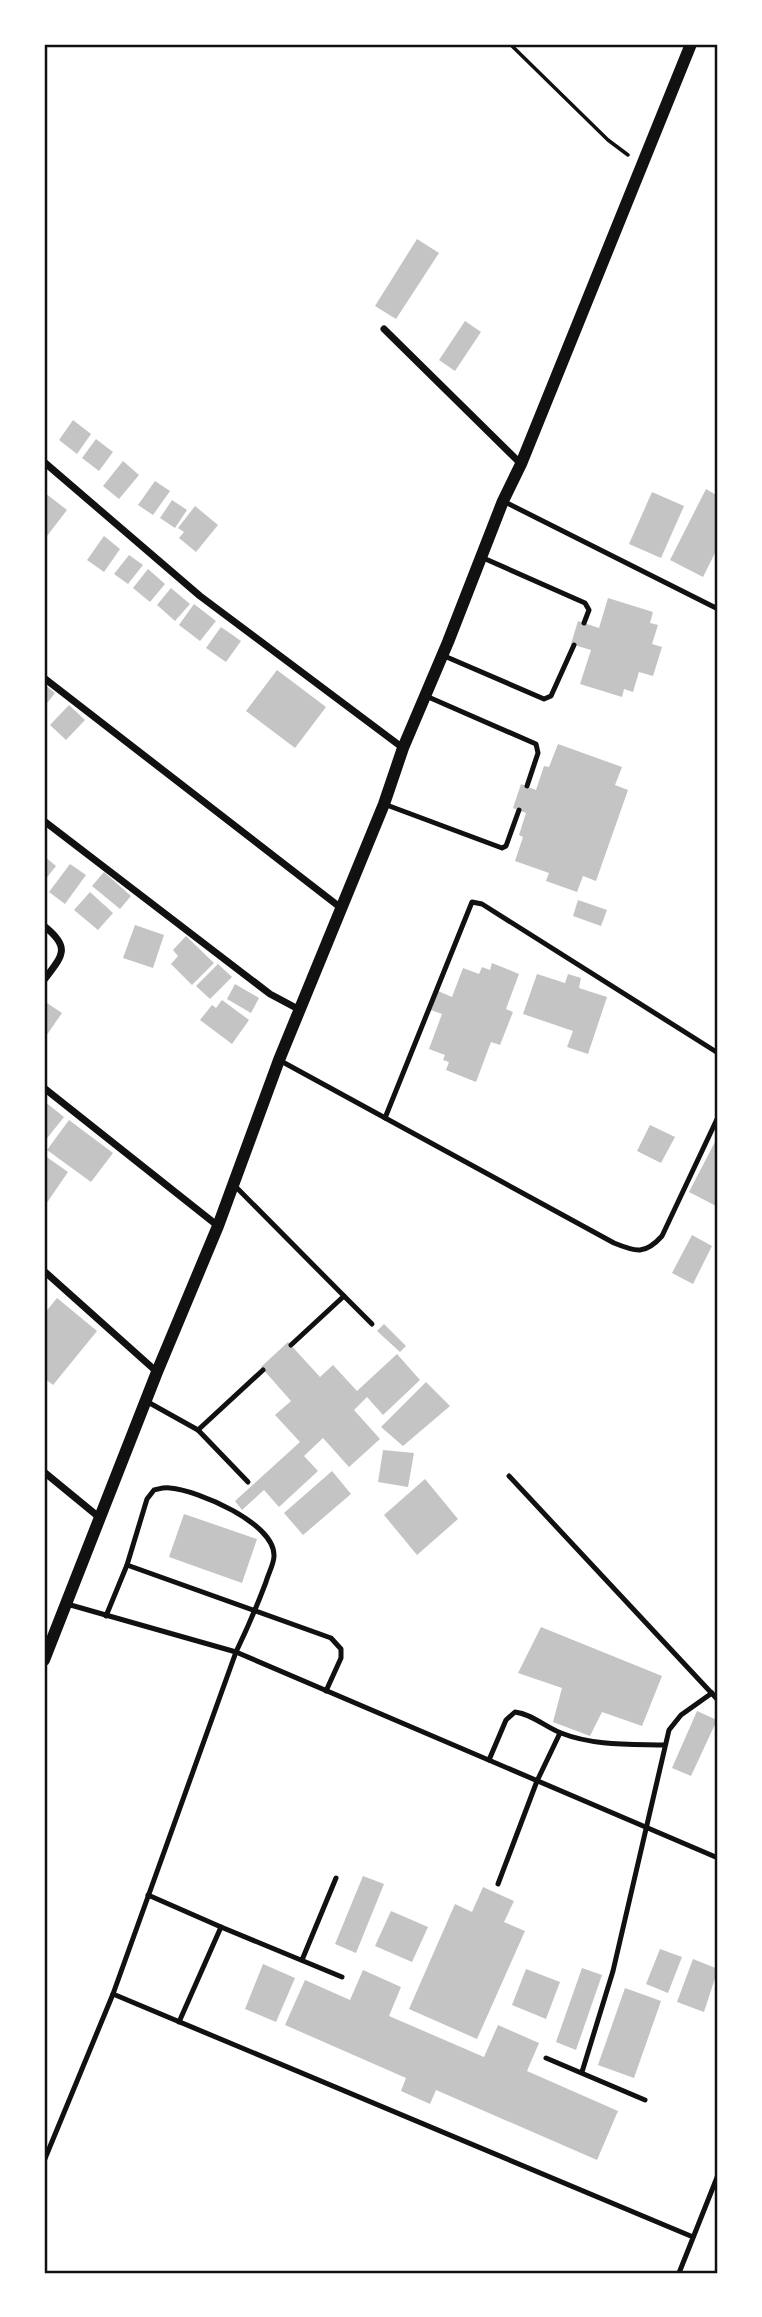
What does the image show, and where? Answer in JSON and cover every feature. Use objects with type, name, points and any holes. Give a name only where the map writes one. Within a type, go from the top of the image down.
[{"type":"street","points":[[44,1660],[157,1372],[218,1226],[279,1060],[384,804],[402,748],[503,501],[521,464],[691,44]]},
{"type":"street","points":[[384,329],[521,464]]},
{"type":"street","points":[[44,463],[200,596],[402,748]]},
{"type":"street","points":[[44,678],[341,908]]},
{"type":"street","points":[[44,821],[270,994],[300,1010]]},
{"type":"street","points":[[44,926],[61,941],[62,949],[59,960],[44,980]]},
{"type":"street","points":[[44,1088],[218,1226]]},
{"type":"street","points":[[44,1271],[157,1372]]},
{"type":"street","points":[[44,1472],[101,1518]]},
{"type":"lane","points":[[503,501],[718,609]]},
{"type":"lane","points":[[481,557],[582,601],[589,610],[584,624]]},
{"type":"lane","points":[[442,655],[544,699],[551,696],[574,645]]},
{"type":"lane","points":[[425,696],[536,744],[538,753],[527,786]]},
{"type":"lane","points":[[384,804],[502,848],[506,846],[519,810]]},
{"type":"lane","points":[[385,1118],[472,902],[482,904],[718,1053]]},
{"type":"lane","points":[[279,1060],[614,1243],[630,1249],[643,1250],[653,1246],[662,1236],[718,1117]]},
{"type":"lane","points":[[233,1183],[372,1324]]},
{"type":"lane","points":[[291,1345],[344,1296]]},
{"type":"lane","points":[[198,1430],[263,1370]]},
{"type":"lane","points":[[146,1401],[198,1430],[248,1482]]},
{"type":"lane","points":[[509,1476],[718,1700]]},
{"type":"lane","points":[[44,2161],[113,1994],[236,1652],[274,1558],[273,1548],[267,1537],[254,1525],[221,1503],[172,1488],[154,1490],[147,1499],[127,1565],[106,1616]]},
{"type":"lane","points":[[127,1565],[331,1638],[341,1649],[341,1658],[326,1690]]},
{"type":"lane","points":[[67,1604],[236,1652],[718,1858]]},
{"type":"lane","points":[[582,2072],[613,1971],[669,1730],[681,1715],[712,1693]]},
{"type":"lane","points":[[489,1760],[506,1720],[516,1712],[524,1713],[560,1733],[589,1741],[665,1745]]},
{"type":"lane","points":[[498,1884],[537,1780],[560,1733]]},
{"type":"lane","points":[[302,1960],[336,1878]]},
{"type":"lane","points":[[148,1895],[342,1977]]},
{"type":"lane","points":[[179,2022],[221,1927]]},
{"type":"lane","points":[[113,1994],[693,2237]]},
{"type":"lane","points":[[546,2058],[645,2100]]},
{"type":"lane","points":[[679,2273],[718,2175]]},
{"type":"path","points":[[510,44],[608,140],[631,157]]},
{"type":"building","points":[[417,239],[439,253],[396,319],[375,306]]},
{"type":"building","points":[[465,321],[481,332],[455,371],[439,360]]},
{"type":"building","points":[[73,420],[91,434],[77,454],[59,440]]},
{"type":"building","points":[[96,439],[113,452],[99,471],[82,458]]},
{"type":"building","points":[[123,461],[139,475],[119,499],[103,486]]},
{"type":"building","points":[[155,481],[170,491],[153,515],[138,505]]},
{"type":"building","points":[[706,489],[718,496],[718,547],[703,577],[670,560]]},
{"type":"building","points":[[652,492],[684,506],[661,558],[629,544]]},
{"type":"building","points":[[45,493],[67,510],[47,536],[44,533]]},
{"type":"building","points":[[172,500],[187,510],[175,528],[160,518]]},
{"type":"building","points":[[195,506],[218,525],[196,552],[179,538],[184,532],[178,528]]},
{"type":"building","points":[[104,536],[120,549],[104,572],[87,560]]},
{"type":"building","points":[[129,555],[143,565],[128,584],[114,574]]},
{"type":"building","points":[[148,569],[165,584],[150,602],[133,588]]},
{"type":"building","points":[[171,588],[190,604],[175,621],[157,605]]},
{"type":"building","points":[[608,598],[653,612],[650,623],[658,625],[652,644],[662,647],[653,676],[639,672],[633,692],[624,689],[622,697],[580,684],[591,650],[571,644],[578,621],[599,628]]},
{"type":"building","points":[[194,604],[216,621],[200,641],[179,625]]},
{"type":"building","points":[[221,627],[241,641],[226,662],[206,648]]},
{"type":"building","points":[[277,670],[326,707],[295,748],[246,711]]},
{"type":"building","points":[[44,684],[55,693],[44,707]]},
{"type":"building","points":[[69,705],[85,720],[66,740],[50,725]]},
{"type":"building","points":[[558,744],[622,767],[615,785],[628,790],[596,881],[583,876],[577,892],[546,881],[549,873],[515,861],[523,837],[519,835],[526,813],[513,808],[521,784],[536,790],[544,766],[549,767]]},
{"type":"building","points":[[44,856],[56,866],[44,881]]},
{"type":"building","points":[[70,864],[86,875],[65,904],[49,892]]},
{"type":"building","points":[[104,872],[131,896],[120,909],[92,886]]},
{"type":"building","points":[[90,892],[113,913],[98,930],[74,910]]},
{"type":"building","points":[[578,900],[607,910],[601,926],[573,916]]},
{"type":"building","points":[[135,925],[164,935],[153,968],[123,958]]},
{"type":"building","points":[[186,936],[214,963],[192,985],[171,964],[178,956],[173,950]]},
{"type":"building","points":[[492,963],[519,974],[506,1009],[513,1012],[500,1045],[491,1042],[476,1082],[446,1070],[449,1062],[443,1060],[445,1055],[429,1049],[442,1014],[431,1010],[438,991],[452,997],[463,968],[479,974],[482,967],[490,970]]},
{"type":"building","points":[[218,964],[232,977],[210,999],[196,986]]},
{"type":"building","points":[[537,974],[565,983],[568,974],[581,978],[579,988],[607,997],[588,1054],[567,1047],[573,1031],[523,1014]]},
{"type":"building","points":[[235,984],[259,998],[251,1013],[227,999]]},
{"type":"building","points":[[222,1000],[249,1020],[232,1044],[200,1020],[212,1005],[216,1008]]},
{"type":"building","points":[[44,1001],[62,1013],[44,1039]]},
{"type":"building","points":[[44,1101],[64,1117],[44,1142]]},
{"type":"building","points":[[69,1120],[113,1153],[91,1182],[47,1150]]},
{"type":"building","points":[[650,1125],[675,1137],[661,1163],[637,1151]]},
{"type":"building","points":[[718,1136],[718,1207],[689,1192]]},
{"type":"building","points":[[44,1155],[68,1172],[44,1207]]},
{"type":"building","points":[[692,1235],[712,1246],[693,1284],[672,1273]]},
{"type":"building","points":[[57,1298],[97,1331],[53,1385],[44,1378],[44,1314]]},
{"type":"building","points":[[384,1324],[406,1346],[400,1352],[377,1331]]},
{"type":"building","points":[[288,1342],[320,1377],[333,1365],[357,1391],[397,1354],[420,1380],[383,1415],[367,1397],[354,1410],[380,1439],[349,1467],[323,1438],[304,1456],[318,1471],[279,1507],[264,1490],[242,1510],[235,1501],[300,1442],[275,1415],[291,1401],[261,1367]]},
{"type":"building","points":[[426,1382],[450,1406],[403,1446],[381,1427]]},
{"type":"building","points":[[383,1450],[414,1453],[408,1487],[378,1482]]},
{"type":"building","points":[[332,1471],[351,1494],[303,1535],[284,1513]]},
{"type":"building","points":[[425,1479],[458,1519],[417,1555],[384,1515]]},
{"type":"building","points":[[184,1514],[257,1539],[242,1583],[169,1557]]},
{"type":"building","points":[[541,1627],[662,1676],[642,1726],[602,1712],[590,1736],[553,1722],[562,1688],[518,1673]]},
{"type":"building","points":[[697,1711],[717,1720],[691,1776],[672,1768]]},
{"type":"building","points":[[363,1876],[384,1884],[356,1953],[335,1944]]},
{"type":"building","points":[[483,1887],[514,1901],[504,1922],[525,1931],[477,2039],[409,2009],[455,1904],[472,1912]]},
{"type":"building","points":[[391,1911],[428,1927],[412,1962],[375,1946]]},
{"type":"building","points":[[660,1949],[682,1957],[668,1993],[646,1984]]},
{"type":"building","points":[[693,1959],[718,1969],[704,2012],[677,2002]]},
{"type":"building","points":[[263,1964],[295,1978],[276,2022],[245,2009]]},
{"type":"building","points":[[582,1968],[602,1975],[576,2050],[556,2042]]},
{"type":"building","points":[[526,1969],[560,1982],[546,2019],[512,2005]]},
{"type":"building","points":[[363,1970],[401,1987],[389,2016],[484,2057],[498,2025],[539,2043],[527,2071],[618,2111],[597,2160],[436,2090],[430,2104],[401,2091],[406,2078],[285,2025],[305,1980],[350,2000]]},
{"type":"building","points":[[625,1988],[661,2001],[634,2078],[598,2065]]}]
